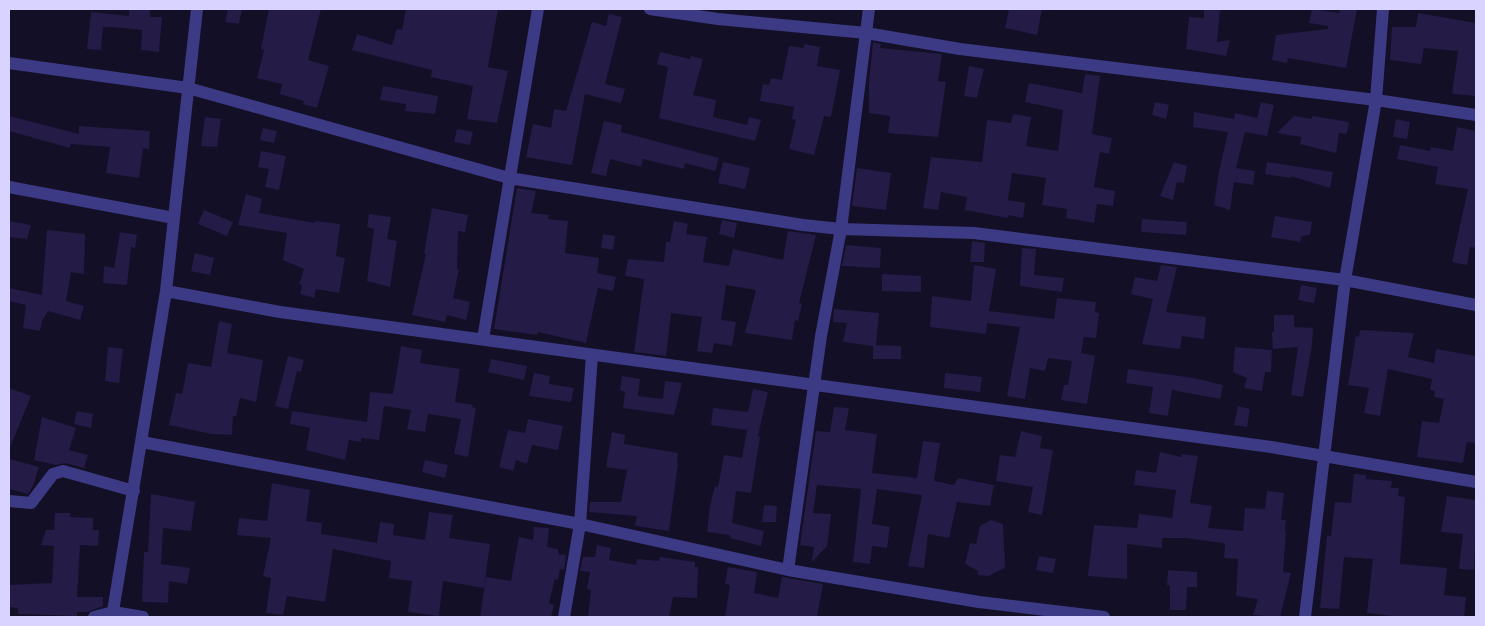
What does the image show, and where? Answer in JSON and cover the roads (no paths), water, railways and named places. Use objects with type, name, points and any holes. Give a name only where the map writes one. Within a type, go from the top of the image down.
[{"type":"street","points":[[112,615],[166,292],[197,9]]},
{"type":"street","points":[[483,339],[538,9]]},
{"type":"street","points":[[650,9],[718,19],[866,33],[960,49],[1376,100],[1476,115]]},
{"type":"street","points":[[788,570],[813,385],[841,229],[869,9]]},
{"type":"street","points":[[1305,617],[1345,280],[1376,100],[1383,9]]},
{"type":"street","points":[[9,63],[188,88],[509,178],[841,229],[974,233],[1345,280],[1476,306]]},
{"type":"street","points":[[9,188],[174,218]]},
{"type":"street","points":[[166,292],[280,312],[1089,421],[1325,456],[1476,482]]},
{"type":"street","points":[[564,617],[580,524],[592,355]]},
{"type":"street","points":[[142,442],[580,524],[788,570],[979,602],[1104,617]]},
{"type":"street","points":[[9,501],[31,503],[53,474],[63,471],[134,491]]},
{"type":"street","points":[[94,617],[112,615],[143,617]]}]
